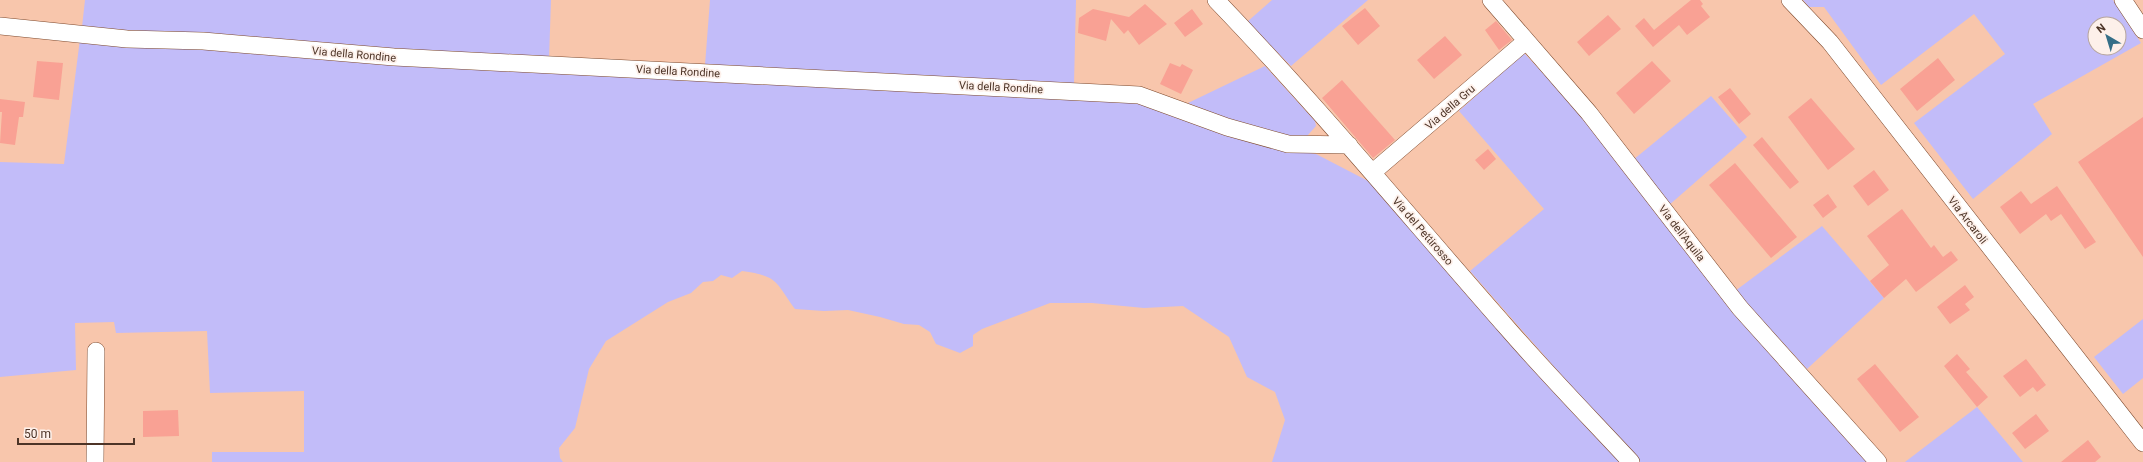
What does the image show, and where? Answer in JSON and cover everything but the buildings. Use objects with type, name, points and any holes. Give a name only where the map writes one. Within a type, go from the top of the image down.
[{"type":"street","name":"Via del Pettirosso","points":[[1216,0],[1264,50],[1349,144],[1509,330],[1631,462]]},
{"type":"street","name":"Via dell'Aquila","points":[[1491,0],[1589,113],[1740,308],[1878,462]]},
{"type":"street","name":"Via Arcaroli","points":[[1790,0],[1830,42],[2143,442]]},
{"type":"street","points":[[2123,0],[2143,30]]},
{"type":"street","name":"Via della Rondine","points":[[0,26],[127,39],[203,41],[394,57],[1139,94],[1227,127],[1288,144],[1349,144]]},
{"type":"street","name":"Via della Gru","points":[[1373,172],[1526,41]]},
{"type":"street","points":[[95,462],[96,350]]},
{"type":"shaded area","points":[[85,0],[551,0],[549,59],[82,27]]},
{"type":"shaded area","points":[[710,0],[1076,0],[1074,84],[705,65]]},
{"type":"shaded area","points":[[1272,0],[1368,0],[1291,66],[1247,22]]},
{"type":"shaded area","points":[[1803,0],[2113,0],[2123,16],[2087,16],[2087,56],[2118,56],[2033,104],[2052,134],[1973,199],[1914,123],[2005,54],[1974,14],[1881,85],[1824,7],[1809,7]]},
{"type":"shaded area","points":[[2127,22],[2141,43],[2127,51]]},
{"type":"shaded area","points":[[80,39],[1136,100],[1289,149],[1316,154],[1370,182],[1626,462],[1272,462],[1285,420],[1275,392],[1247,377],[1229,337],[1183,306],[1144,308],[1092,303],[1050,303],[982,329],[973,335],[973,346],[960,353],[936,344],[930,332],[919,325],[904,324],[848,310],[824,311],[795,309],[774,281],[763,275],[742,271],[732,278],[721,275],[713,281],[703,282],[691,293],[668,302],[606,341],[589,369],[575,428],[559,448],[560,458],[563,462],[212,462],[212,452],[304,452],[304,391],[210,393],[207,331],[116,333],[114,322],[75,323],[76,370],[0,377],[0,162],[64,164]]},
{"type":"shaded area","points":[[1524,53],[1585,118],[1871,462],[1638,462],[1470,271],[1544,209],[1459,111]]},
{"type":"shaded area","points":[[1265,66],[1315,121],[1316,126],[1307,136],[1295,139],[1229,120],[1188,103]]},
{"type":"shaded area","points":[[1711,96],[1747,137],[1668,206],[1633,160]]},
{"type":"shaded area","points":[[1822,226],[1884,298],[1807,369],[1735,291]]},
{"type":"shaded area","points":[[2143,319],[2143,378],[2123,394],[2094,357]]},
{"type":"shaded area","points":[[1977,407],[2023,462],[1905,462]]}]
